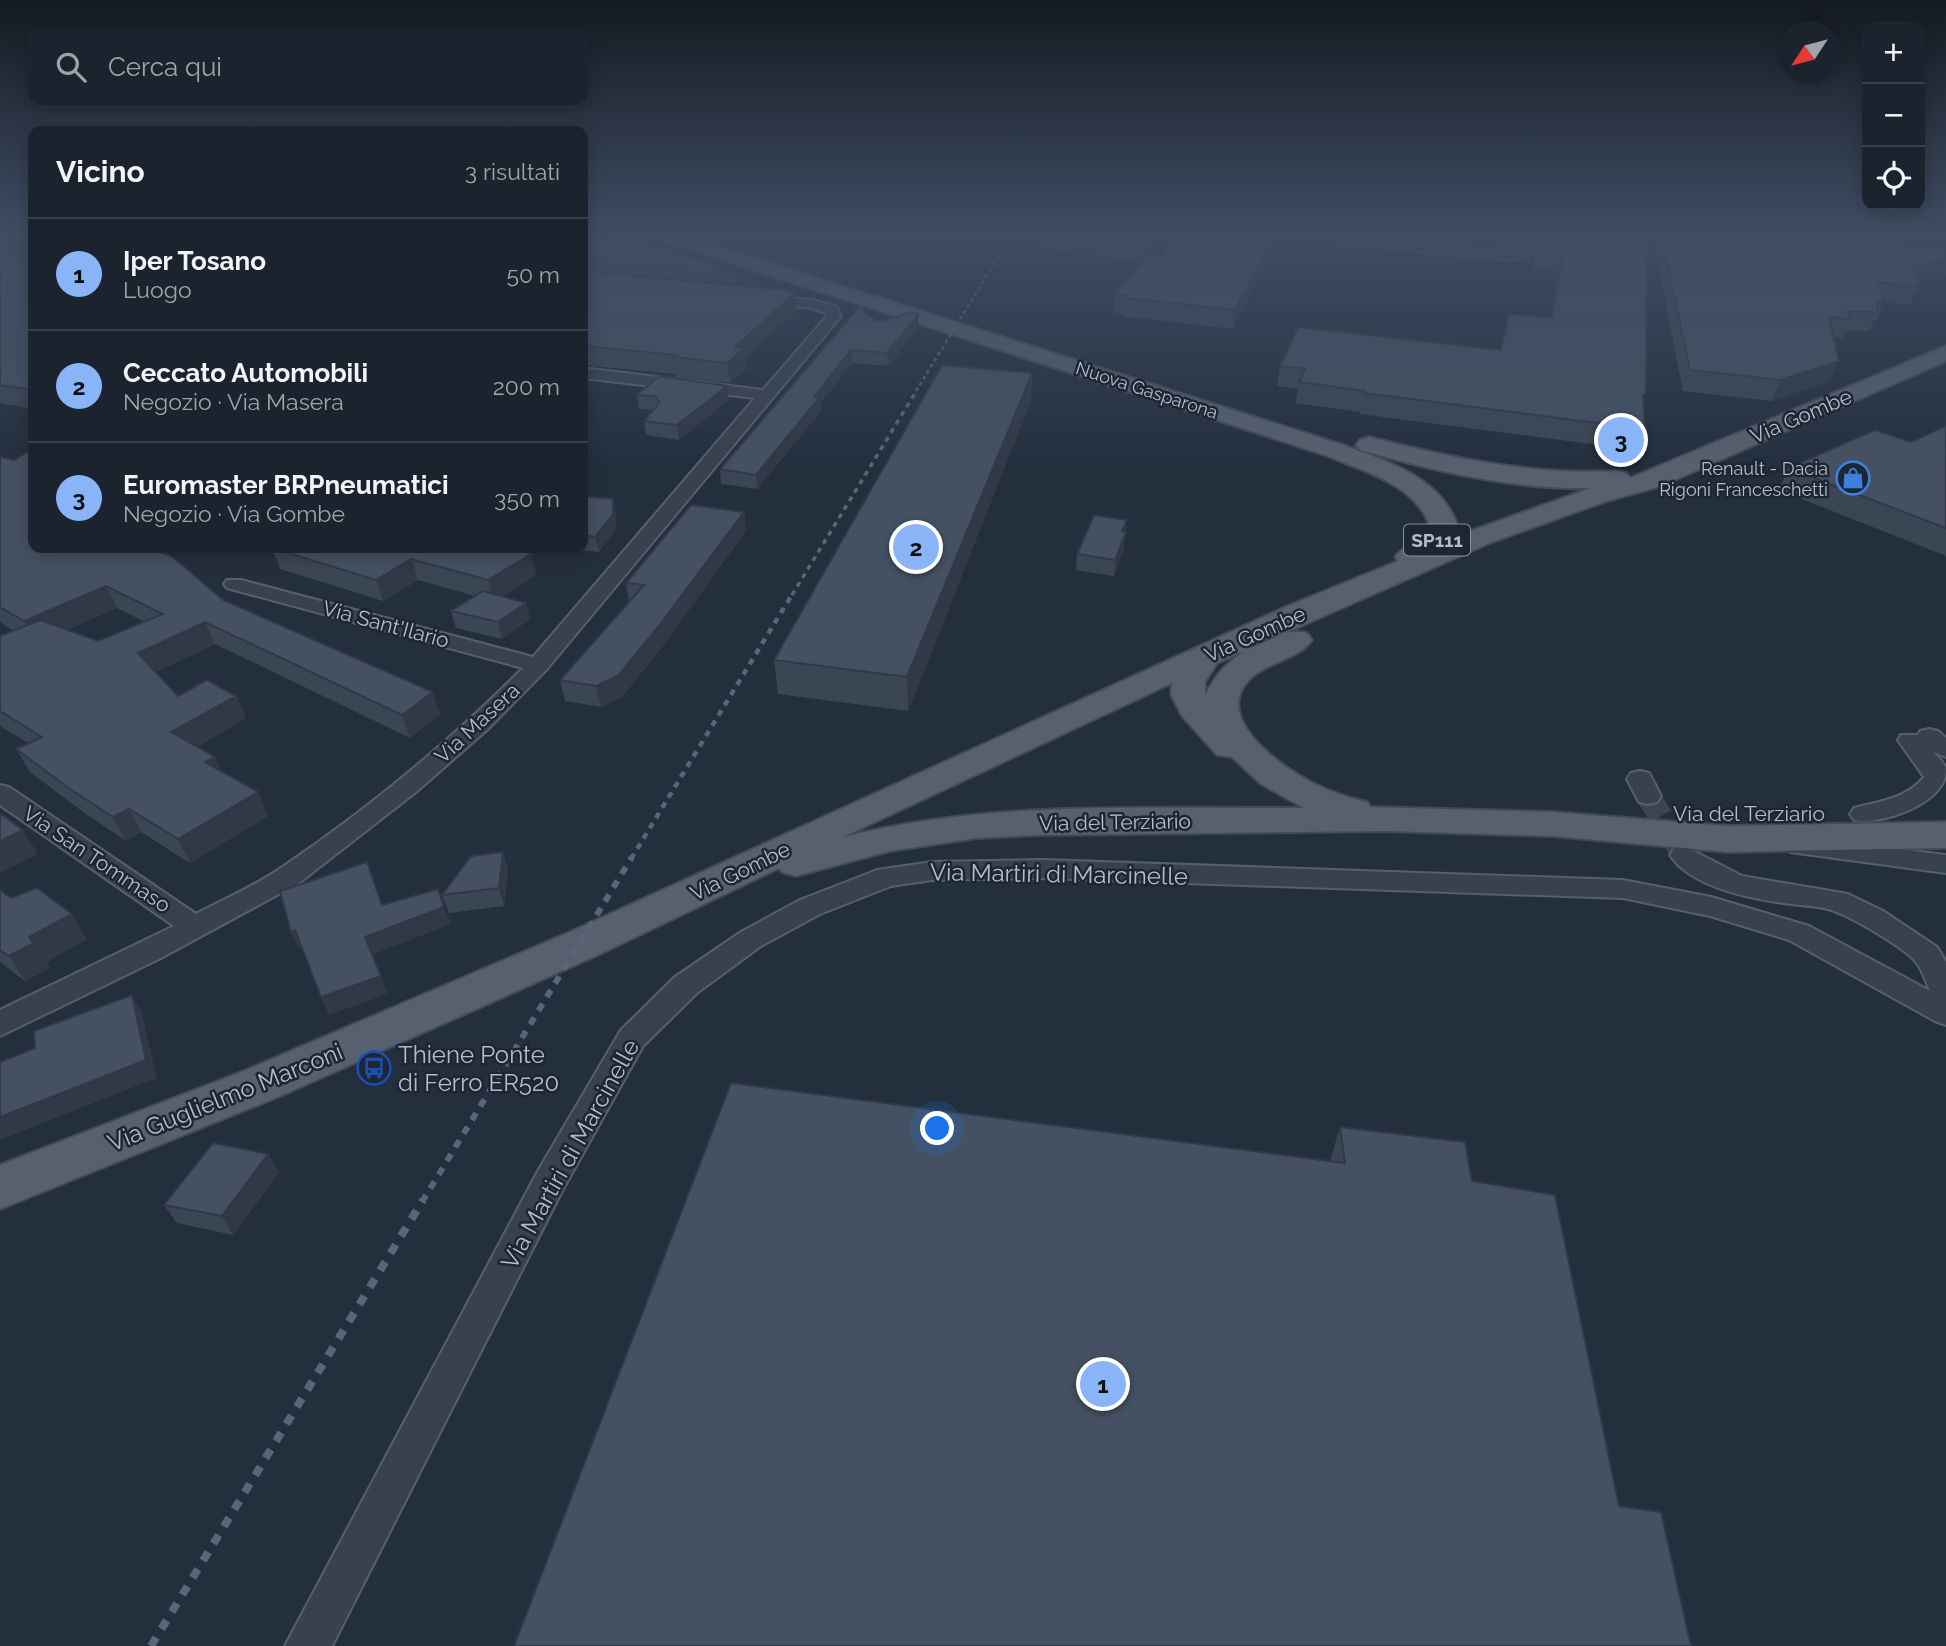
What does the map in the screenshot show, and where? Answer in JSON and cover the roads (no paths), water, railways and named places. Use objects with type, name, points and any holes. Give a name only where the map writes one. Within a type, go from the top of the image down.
[{"type":"main road","name":"Nuova Gasparona","points":[[900,311],[1334,450],[1392,474],[1421,491],[1438,507],[1444,517],[1445,530],[1424,550],[1371,574],[1299,613]]},
{"type":"main road","name":"Nuova Gasparona","points":[[940,311],[1415,458],[1459,467],[1575,480],[1660,476]]},
{"type":"main road","name":"Via Gombe","points":[[1922,364],[1946,338]]},
{"type":"main road","name":"Via Gombe","points":[[602,935],[687,897],[759,860],[1299,613],[1471,516],[1597,495],[1660,476],[1946,353]]},
{"type":"main road","name":"SP111","points":[[1334,450],[1400,470],[1428,482],[1471,516]]},
{"type":"main road","points":[[1267,773],[1248,755],[1228,729],[1222,712],[1225,689],[1255,661],[1278,648],[1660,476]]},
{"type":"main road","points":[[1435,578],[1463,558],[1471,516]]},
{"type":"main road","points":[[1205,656],[1190,675],[1186,691],[1189,702],[1235,752],[1304,794],[1332,805],[1387,819]]},
{"type":"main road","name":"Via del Terziario","points":[[1552,824],[1633,813],[1946,817]]},
{"type":"main road","name":"Via del Terziario","points":[[687,897],[890,838],[977,826],[1171,820],[1387,819],[1552,824],[1728,839],[1946,835]]},
{"type":"main road","name":"Via Guglielmo Marconi","points":[[0,1187],[261,1084],[602,935]]},
{"type":"street","name":"Via Masera","points":[[0,1024],[141,956],[289,876],[352,830],[480,724],[538,665],[834,316],[832,311]]},
{"type":"street","points":[[588,374],[767,395]]},
{"type":"street","name":"Via Sant'Ilario","points":[[234,584],[538,665]]},
{"type":"street","points":[[1863,814],[1909,803],[1929,790],[1937,777],[1928,742]]},
{"type":"street","name":"Via San Tommaso","points":[[0,793],[194,926]]},
{"type":"street","name":"Via del Terziario","points":[[1728,839],[1946,864]]},
{"type":"street","points":[[1684,855],[1702,868],[1733,883],[1763,891],[1838,901],[1872,918],[1927,954],[1946,992]]},
{"type":"street","name":"Via Martiri di Marcinelle","points":[[308,1646],[550,1181],[632,1038],[686,985],[751,939],[810,907],[887,877],[932,871],[1044,869],[1623,889],[1711,907],[1799,933],[1946,1013]]},
{"type":"tunnel","points":[[1648,796],[1681,850]]},
{"type":"railway","points":[[916,391],[965,311]]},
{"type":"railway","points":[[792,595],[917,390]]},
{"type":"railway","points":[[631,859],[793,593]]},
{"type":"railway","points":[[422,1202],[632,857]]},
{"type":"railway","points":[[151,1646],[423,1200]]},
{"type":"place","name":"Euromaster BRPneumatici","points":[[1621,440]]},
{"type":"place","name":"Renault - Dacia Rigoni Franceschetti","points":[[1853,478]]},
{"type":"place","name":"Ceccato Automobili","points":[[916,547]]},
{"type":"place","name":"Thiene Ponte di Ferro ER520","points":[[374,1068]]},
{"type":"place","name":"Iper Tosano","points":[[1103,1384]]}]
